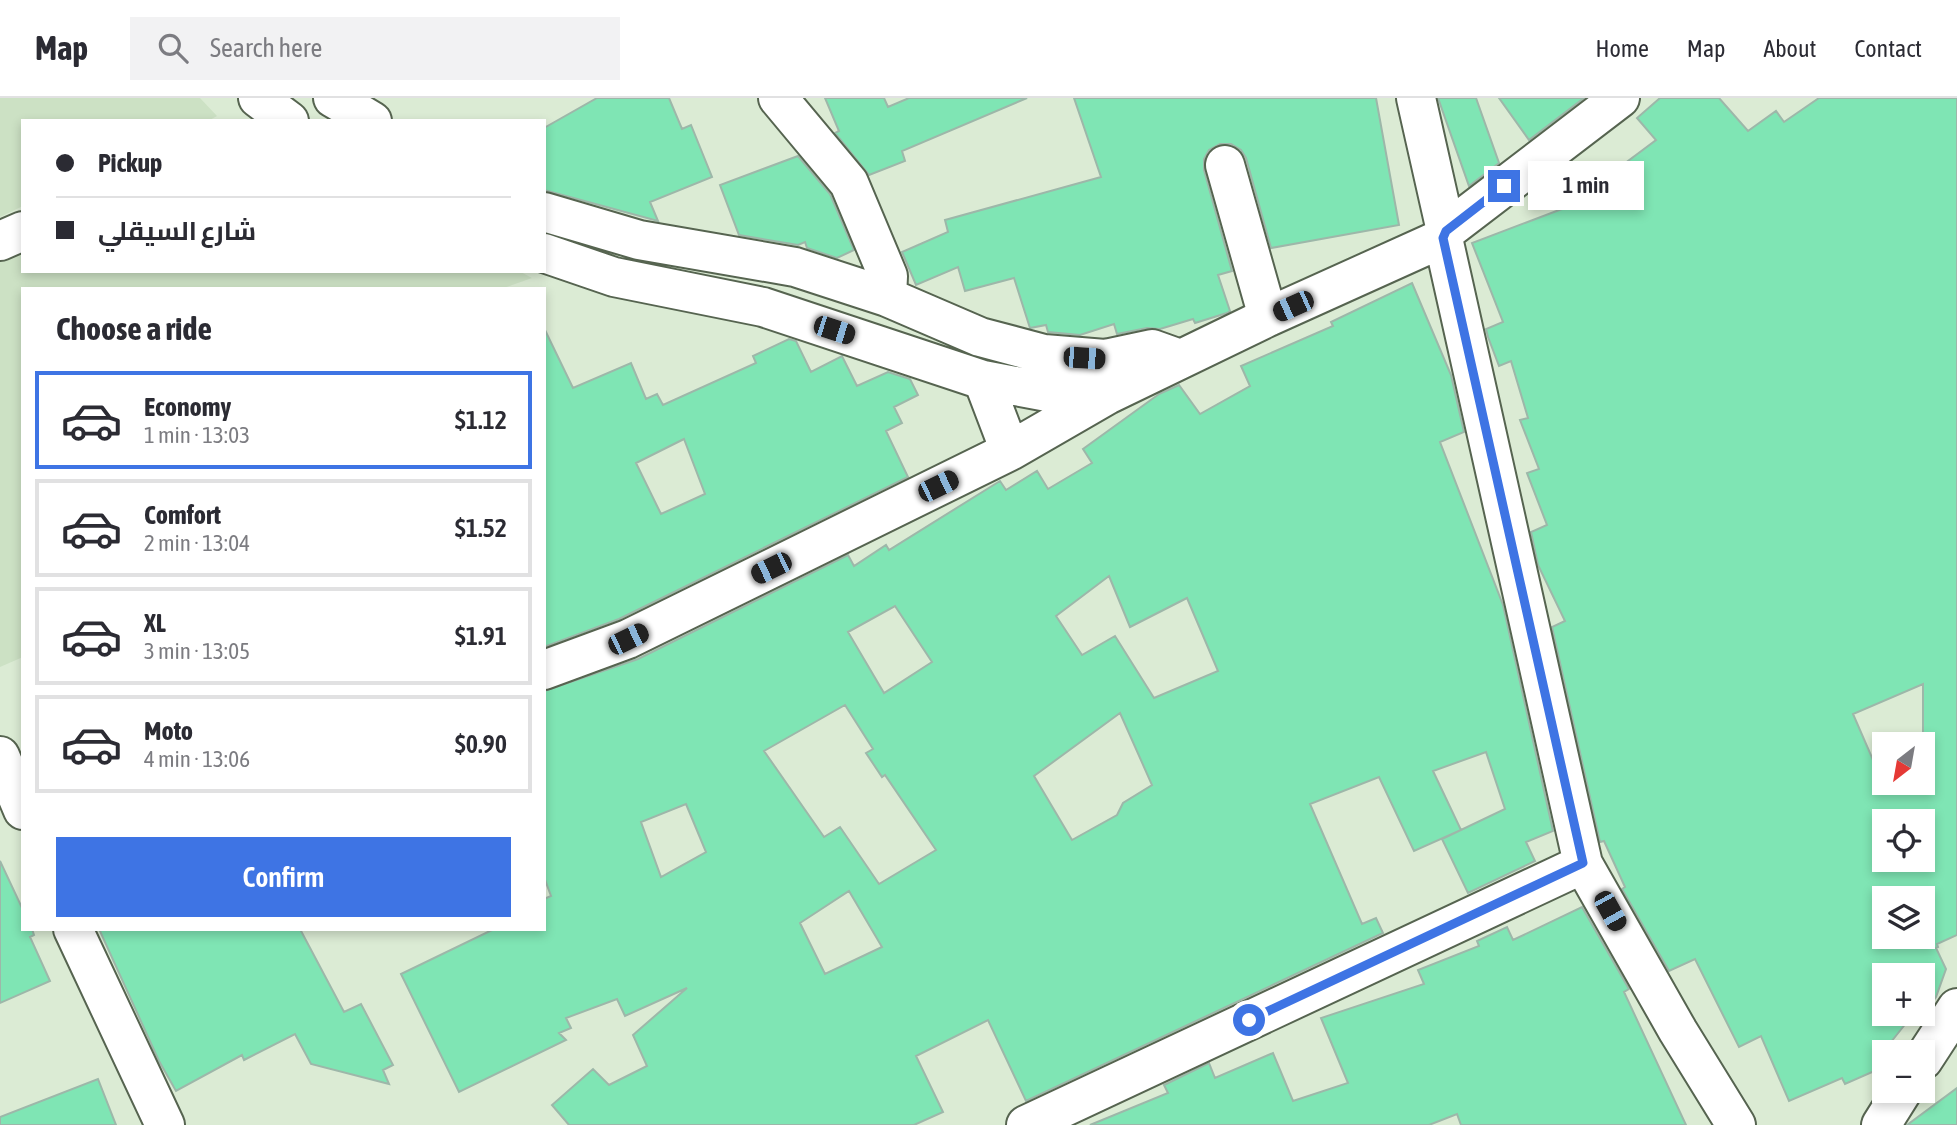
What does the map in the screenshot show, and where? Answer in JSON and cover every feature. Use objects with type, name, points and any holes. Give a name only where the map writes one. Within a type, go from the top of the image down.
[{"type":"street","points":[[333,98],[369,119]]},
{"type":"street","points":[[778,98],[849,183],[888,276],[887,297]]},
{"type":"street","points":[[1416,98],[1583,863],[1678,1031],[1736,1125]]},
{"type":"street","points":[[546,669],[628,639],[1010,451],[1107,395],[1444,235],[1620,98]]},
{"type":"street","points":[[1225,165],[1268,317]]},
{"type":"street","points":[[546,213],[639,240],[795,267],[887,297],[980,337],[1044,354],[1105,359],[1152,349],[1180,359]]},
{"type":"street","points":[[0,241],[21,232]]},
{"type":"street","points":[[546,254],[614,276],[763,307],[983,380],[1054,393],[1107,395]]},
{"type":"street","points":[[983,380],[1010,451]]},
{"type":"street","points":[[0,756],[21,805]]},
{"type":"street","points":[[1026,1125],[1583,863]]},
{"type":"street","points":[[74,931],[165,1125]]},
{"type":"street","points":[[1935,1042],[1957,1008]]},
{"type":"street","points":[[1881,1125],[1895,1103]]},
{"type":"shaded area","points":[[0,98],[200,98],[217,116],[212,119],[21,119],[21,207],[0,217]]},
{"type":"shaded area","points":[[21,251],[21,273],[523,273],[532,278],[507,287],[21,287],[21,658],[0,667],[0,260]]},
{"type":"building","points":[[597,98],[669,98],[682,129],[691,125],[712,177],[650,202],[658,221],[546,191],[546,127]]},
{"type":"building","points":[[825,98],[884,98],[888,107],[909,98],[1027,98],[902,151],[905,161],[869,175],[835,133],[839,131]]},
{"type":"building","points":[[1074,98],[1376,98],[1399,225],[1271,248],[1246,158],[1241,150],[1231,144],[1220,144],[1209,150],[1204,159],[1204,170],[1232,271],[1218,275],[1230,311],[1227,313],[1195,323],[1193,319],[1160,329],[1147,328],[1117,334],[1114,324],[1080,335],[1048,332],[1046,325],[1030,328],[1014,278],[965,291],[958,267],[916,285],[902,252],[948,232],[945,220],[1101,177]]},
{"type":"building","points":[[1438,98],[1476,98],[1499,163],[1469,186]]},
{"type":"building","points":[[1499,98],[1584,98],[1529,140]]},
{"type":"building","points":[[1660,98],[1719,98],[1748,131],[1776,111],[1784,122],[1819,98],[1957,98],[1957,935],[1937,944],[1936,948],[1946,969],[1935,998],[1935,963],[1872,963],[1872,1026],[1904,1026],[1893,1040],[1872,1040],[1872,1072],[1845,1084],[1842,1078],[1789,1101],[1761,1036],[1739,1047],[1695,959],[1669,971],[1622,889],[1625,887],[1604,841],[1600,842],[1552,627],[1565,621],[1538,565],[1531,532],[1547,525],[1527,473],[1539,469],[1520,420],[1528,418],[1511,361],[1499,366],[1488,337],[1486,329],[1503,322],[1472,243],[1575,204],[1573,202],[1656,140],[1637,118]]},
{"type":"building","points":[[798,156],[830,194],[854,250],[837,258],[807,248],[805,242],[798,245],[739,235],[720,185]]},
{"type":"building","points":[[1412,283],[1451,375],[1464,432],[1440,442],[1503,605],[1553,831],[1526,842],[1535,861],[1468,893],[1442,839],[1459,831],[1414,851],[1379,777],[1310,804],[1362,924],[1376,918],[1383,933],[1026,1101],[988,1020],[916,1056],[943,1112],[914,1125],[569,1125],[552,1105],[593,1069],[609,1085],[647,1066],[633,1035],[687,988],[625,1016],[617,999],[566,1018],[571,1028],[559,1033],[566,1040],[459,1092],[401,974],[490,931],[546,931],[546,898],[551,896],[546,882],[546,690],[638,659],[848,555],[854,566],[886,545],[889,550],[1000,481],[1006,490],[1037,471],[1048,489],[1092,463],[1083,449],[1159,394],[1179,385],[1200,414],[1250,386],[1241,366],[1333,326],[1331,322]],"holes":[[[1109,576],[1130,627],[1187,598],[1218,671],[1154,698],[1115,636],[1082,655],[1056,616]],[[895,606],[932,662],[884,693],[848,632]],[[845,705],[873,749],[866,753],[882,777],[885,775],[936,850],[879,884],[840,827],[824,837],[764,751]],[[1120,713],[1152,785],[1123,803],[1117,815],[1072,840],[1034,776]],[[1486,752],[1505,809],[1461,830],[1433,771]],[[686,804],[706,852],[661,877],[641,822]],[[849,891],[882,947],[825,974],[800,923]]]},
{"type":"building","points":[[546,332],[573,388],[631,363],[646,399],[657,394],[663,405],[756,363],[753,356],[789,339],[796,341],[811,372],[842,356],[857,386],[888,372],[910,379],[918,395],[894,407],[902,423],[886,431],[908,477],[619,619],[546,646]],"holes":[[[684,439],[705,494],[661,514],[636,463]]]},
{"type":"building","points":[[0,861],[21,906],[21,931],[33,931],[34,935],[30,937],[50,981],[0,1003]]},
{"type":"building","points":[[1582,907],[1629,989],[1624,992],[1686,1125],[1461,1125],[1457,1114],[1429,1125],[1090,1125],[1168,1093],[1164,1085],[1209,1063],[1215,1078],[1273,1053],[1293,1101],[1348,1083],[1321,1018],[1424,984],[1418,970],[1479,946],[1477,941],[1507,927],[1513,940]]},
{"type":"building","points":[[100,931],[301,931],[344,1012],[361,1004],[393,1065],[383,1070],[389,1084],[311,1064],[295,1034],[244,1060],[242,1055],[176,1091],[159,1061]]},
{"type":"building","points":[[98,1079],[116,1125],[0,1125],[0,1117]]},
{"type":"building","points":[[1957,1088],[1957,1125],[1907,1125]]},
{"type":"route","points":[[1249,1020],[1583,863],[1443,238],[1446,231],[1504,186]]}]
